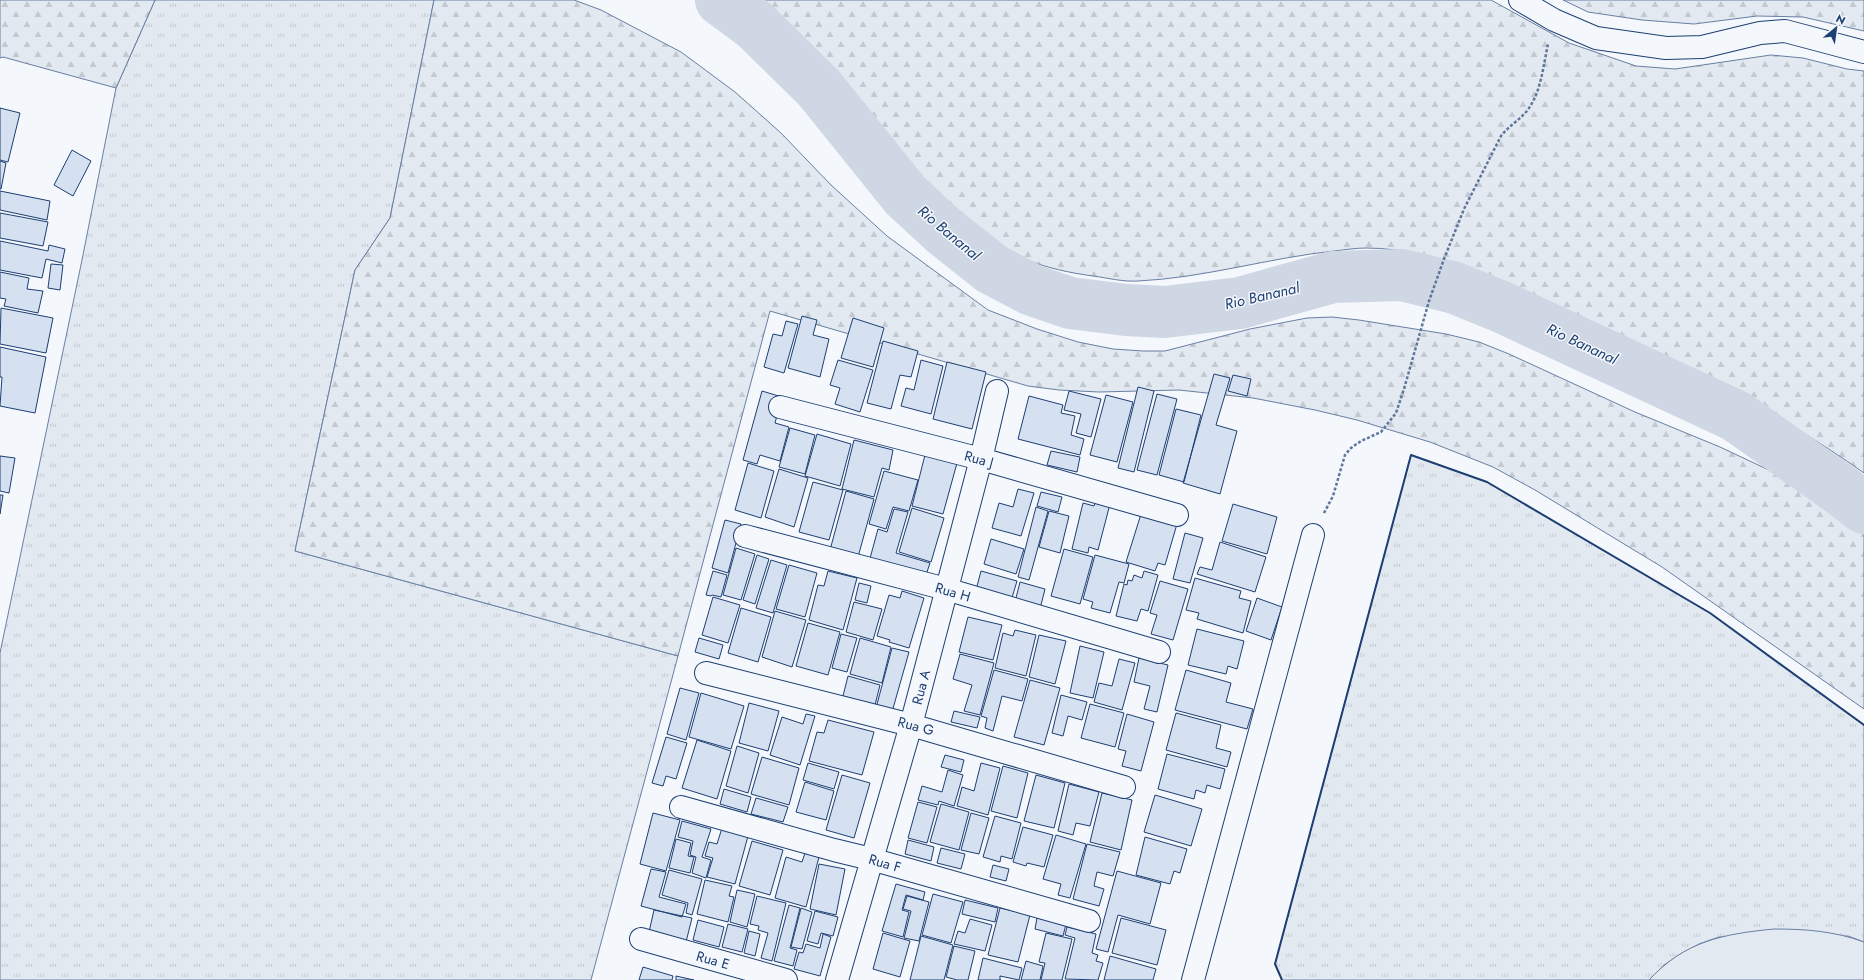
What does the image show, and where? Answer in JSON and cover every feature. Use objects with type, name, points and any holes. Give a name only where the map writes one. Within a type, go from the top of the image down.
[{"type":"street","points":[[1526,3],[1554,20],[1596,38],[1666,48],[1702,47],[1760,33],[1785,31],[1864,52]]},
{"type":"street","name":"Rua A","points":[[837,980],[911,725],[981,459],[997,391]]},
{"type":"street","name":"Rua J","points":[[780,407],[981,459],[1177,515]]},
{"type":"street","points":[[1193,980],[1313,535]]},
{"type":"street","name":"Rua H","points":[[745,536],[946,589],[1159,652]]},
{"type":"street","name":"Rua G","points":[[706,673],[911,725],[1124,786]]},
{"type":"street","name":"Rua F","points":[[681,807],[1089,921]]},
{"type":"street","name":"Rua E","points":[[641,939],[786,980]]},
{"type":"path","points":[[1313,535],[1333,496],[1345,455],[1361,440],[1380,432],[1396,413],[1425,313],[1464,209],[1501,136],[1509,126],[1526,112],[1536,93],[1554,20]]},
{"type":"green space","points":[[0,0],[155,0],[116,88],[3,57],[0,58]]},
{"type":"green space","points":[[155,0],[434,0],[390,218],[355,270],[295,551],[678,656],[591,980],[0,980],[0,653],[82,260],[116,88]]},
{"type":"green space","points":[[434,0],[574,0],[601,10],[681,52],[735,92],[781,133],[831,185],[887,236],[988,310],[1037,329],[1078,342],[1113,349],[1143,351],[1165,351],[1250,329],[1307,318],[1332,317],[1359,320],[1446,334],[1479,342],[1509,354],[1635,412],[1720,447],[1771,471],[1801,487],[1864,527],[1864,709],[1662,567],[1535,490],[1493,467],[1430,442],[1357,420],[1253,398],[1179,390],[1099,392],[1059,390],[1028,386],[770,311],[678,656],[295,551],[355,270],[390,218]]},
{"type":"green space","points":[[753,0],[1491,0],[1569,43],[1636,66],[1675,69],[1771,55],[1803,58],[1847,69],[1864,71],[1864,473],[1796,428],[1689,369],[1502,281],[1420,254],[1393,250],[1366,248],[1354,249],[1309,254],[1187,276],[1132,281],[1116,280],[1067,272],[1050,268],[1025,259],[1002,248],[981,234],[926,186],[803,45]]},
{"type":"green space","points":[[1563,0],[1864,0],[1864,31],[1803,17],[1757,16],[1694,24],[1642,20],[1588,12]]},
{"type":"green space","points":[[1411,455],[1487,482],[1710,613],[1864,725],[1864,942],[1848,936],[1719,937],[1699,944],[1679,955],[1664,965],[1649,980],[1282,980],[1275,964]]},
{"type":"green space","points":[[1774,929],[1819,931],[1842,935],[1864,942],[1864,980],[1649,980],[1677,956],[1691,948],[1722,937]]},
{"type":"building","points":[[0,108],[20,113],[8,162],[0,160]]},
{"type":"building","points":[[72,150],[91,161],[73,196],[54,185]]},
{"type":"building","points":[[0,161],[6,163],[1,189],[0,189]]},
{"type":"building","points":[[0,191],[50,201],[47,220],[0,210]]},
{"type":"building","points":[[0,213],[48,222],[43,246],[0,238]]},
{"type":"building","points":[[0,241],[48,251],[49,245],[65,249],[62,263],[46,259],[42,278],[0,270]]},
{"type":"building","points":[[51,264],[63,265],[60,290],[48,288]]},
{"type":"building","points":[[0,272],[29,278],[27,289],[43,291],[38,313],[4,306],[6,299],[0,298]]},
{"type":"building","points":[[1,308],[53,318],[46,353],[0,344]]},
{"type":"building","points":[[802,316],[817,320],[813,335],[829,339],[820,377],[788,368]]},
{"type":"building","points":[[853,318],[884,328],[873,367],[841,358]]},
{"type":"building","points":[[786,321],[798,324],[784,373],[764,367],[773,334],[782,336]]},
{"type":"building","points":[[883,341],[918,351],[911,377],[900,375],[891,409],[867,403]]},
{"type":"building","points":[[0,347],[46,357],[35,413],[0,406],[2,377],[0,377]]},
{"type":"building","points":[[838,360],[873,370],[860,412],[835,404],[840,388],[830,385]]},
{"type":"building","points":[[921,360],[943,366],[931,414],[901,406],[906,388],[914,390]]},
{"type":"building","points":[[947,362],[986,372],[972,429],[933,419]]},
{"type":"building","points":[[1214,374],[1230,378],[1216,425],[1237,431],[1220,494],[1183,483]]},
{"type":"building","points":[[1233,375],[1251,379],[1247,396],[1228,391]]},
{"type":"building","points":[[1138,387],[1154,391],[1134,472],[1118,468]]},
{"type":"building","points":[[762,391],[782,397],[775,423],[789,427],[780,461],[760,455],[757,464],[743,460]]},
{"type":"building","points":[[1069,391],[1101,399],[1091,437],[1076,433],[1081,414],[1064,410]]},
{"type":"building","points":[[1157,394],[1177,399],[1157,475],[1137,470]]},
{"type":"building","points":[[1106,395],[1133,402],[1117,462],[1090,455]]},
{"type":"building","points":[[1029,396],[1063,405],[1061,413],[1075,416],[1071,435],[1084,439],[1080,455],[1018,439]]},
{"type":"building","points":[[1176,409],[1201,415],[1184,482],[1159,475]]},
{"type":"building","points":[[790,428],[815,435],[805,474],[779,467]]},
{"type":"building","points":[[817,434],[851,444],[840,486],[805,476]]},
{"type":"building","points":[[854,440],[893,450],[889,470],[882,468],[874,497],[842,489]]},
{"type":"building","points":[[1051,451],[1080,457],[1077,472],[1047,465]]},
{"type":"building","points":[[925,455],[957,463],[943,514],[912,506]]},
{"type":"building","points":[[0,456],[15,458],[9,493],[0,491]]},
{"type":"building","points":[[748,463],[774,471],[761,518],[735,510]]},
{"type":"building","points":[[779,469],[808,478],[794,527],[765,517]]},
{"type":"building","points":[[884,471],[918,480],[909,511],[893,507],[886,529],[869,524]]},
{"type":"building","points":[[813,482],[843,490],[829,540],[799,532]]},
{"type":"building","points":[[1018,489],[1034,493],[1021,536],[992,528],[999,503],[1013,507]]},
{"type":"building","points":[[846,491],[874,499],[858,557],[830,550]]},
{"type":"building","points":[[1041,492],[1062,497],[1058,512],[1037,506]]},
{"type":"building","points":[[0,495],[3,495],[0,514]]},
{"type":"building","points":[[1096,500],[1110,504],[1098,550],[1089,547],[1088,553],[1072,549],[1083,503],[1094,506]]},
{"type":"building","points":[[1233,504],[1277,517],[1267,554],[1222,541]]},
{"type":"building","points":[[1036,507],[1048,511],[1029,580],[1018,577]]},
{"type":"building","points":[[912,508],[944,518],[931,562],[899,552]]},
{"type":"building","points":[[894,509],[908,512],[896,553],[930,563],[925,578],[869,562],[878,529],[887,532]]},
{"type":"building","points":[[1049,511],[1069,516],[1060,553],[1039,547]]},
{"type":"building","points":[[1141,514],[1177,524],[1165,565],[1158,563],[1155,571],[1126,562]]},
{"type":"building","points":[[725,520],[741,524],[728,573],[712,568]]},
{"type":"building","points":[[1185,533],[1203,538],[1190,583],[1173,579]]},
{"type":"building","points":[[991,539],[1024,549],[1016,574],[984,564]]},
{"type":"building","points":[[1220,542],[1266,557],[1255,592],[1197,574],[1200,567],[1212,570]]},
{"type":"building","points":[[736,548],[755,554],[741,600],[723,595]]},
{"type":"building","points":[[1064,549],[1093,557],[1080,604],[1051,596]]},
{"type":"building","points":[[757,555],[769,559],[755,604],[743,600]]},
{"type":"building","points":[[1095,555],[1129,564],[1124,583],[1119,582],[1110,613],[1091,608],[1093,602],[1083,599]]},
{"type":"building","points":[[771,560],[787,565],[773,613],[756,608]]},
{"type":"building","points":[[789,565],[817,573],[805,617],[776,609]]},
{"type":"building","points":[[713,571],[727,575],[721,597],[706,595]]},
{"type":"building","points":[[828,571],[857,578],[843,630],[809,620],[818,585],[824,586]]},
{"type":"building","points":[[981,571],[1017,581],[1011,601],[976,590]]},
{"type":"building","points":[[1144,571],[1158,575],[1148,611],[1141,609],[1137,621],[1116,616],[1124,584],[1127,585],[1128,580],[1132,581],[1134,575],[1142,578]]},
{"type":"building","points":[[1195,578],[1241,591],[1239,598],[1251,601],[1243,633],[1197,619],[1199,613],[1186,610]]},
{"type":"building","points":[[1160,581],[1188,589],[1173,640],[1151,634],[1157,615],[1150,613]]},
{"type":"building","points":[[1020,582],[1045,589],[1040,609],[1015,602]]},
{"type":"building","points":[[859,583],[871,586],[867,603],[855,600]]},
{"type":"building","points":[[902,591],[924,598],[909,648],[889,642],[890,640],[877,636],[889,595],[900,598]]},
{"type":"building","points":[[713,597],[740,605],[728,643],[702,635]]},
{"type":"building","points":[[1257,598],[1282,607],[1271,640],[1246,631]]},
{"type":"building","points":[[854,602],[882,609],[873,640],[846,632]]},
{"type":"building","points":[[741,608],[771,617],[758,662],[728,653]]},
{"type":"building","points":[[775,611],[806,620],[792,667],[762,657]]},
{"type":"building","points":[[968,617],[1002,625],[993,660],[959,652]]},
{"type":"building","points":[[808,623],[840,632],[828,675],[796,666]]},
{"type":"building","points":[[1197,629],[1244,641],[1237,669],[1228,666],[1226,674],[1188,665]]},
{"type":"building","points":[[1015,630],[1036,635],[1026,676],[995,668],[1003,633],[1013,636]]},
{"type":"building","points":[[841,634],[857,638],[847,672],[832,668]]},
{"type":"building","points":[[1039,635],[1066,641],[1055,684],[1029,677]]},
{"type":"building","points":[[699,638],[723,645],[719,659],[695,652]]},
{"type":"building","points":[[860,638],[891,647],[882,683],[850,674]]},
{"type":"building","points":[[1080,646],[1104,652],[1093,698],[1070,693]]},
{"type":"building","points":[[892,648],[909,652],[892,712],[876,708]]},
{"type":"building","points":[[960,654],[994,663],[980,715],[964,711],[972,685],[953,679]]},
{"type":"building","points":[[1139,658],[1168,665],[1157,712],[1144,709],[1150,686],[1134,682]]},
{"type":"building","points":[[1119,659],[1135,663],[1122,710],[1094,702],[1099,683],[1112,686]]},
{"type":"building","points":[[994,670],[1028,679],[1022,701],[1002,696],[993,731],[985,728],[987,718],[981,716]]},
{"type":"building","points":[[1186,670],[1231,683],[1226,702],[1253,709],[1247,729],[1175,710]]},
{"type":"building","points":[[848,676],[880,685],[875,705],[843,696]]},
{"type":"building","points":[[1030,680],[1060,688],[1044,745],[1014,737]]},
{"type":"building","points":[[680,688],[699,693],[686,740],[667,734]]},
{"type":"building","points":[[701,693],[744,706],[731,749],[689,737]]},
{"type":"building","points":[[1061,695],[1087,702],[1082,720],[1068,716],[1063,736],[1052,733]]},
{"type":"building","points":[[749,703],[779,711],[768,751],[739,743]]},
{"type":"building","points":[[1090,704],[1124,713],[1115,747],[1081,738]]},
{"type":"building","points":[[954,711],[980,717],[977,728],[951,722]]},
{"type":"building","points":[[1176,713],[1221,725],[1216,748],[1231,752],[1227,767],[1166,750]]},
{"type":"building","points":[[806,714],[815,716],[800,765],[770,755],[782,717],[803,724]]},
{"type":"building","points":[[1127,714],[1154,722],[1141,771],[1122,766],[1126,751],[1118,749]]},
{"type":"building","points":[[828,720],[874,732],[862,775],[809,761],[817,732],[824,733]]},
{"type":"building","points":[[666,737],[687,743],[676,779],[666,776],[663,786],[652,783]]},
{"type":"building","points":[[697,740],[731,751],[717,799],[682,788]]},
{"type":"building","points":[[737,746],[759,753],[748,793],[726,786]]},
{"type":"building","points":[[1167,754],[1225,769],[1220,789],[1207,785],[1205,793],[1196,790],[1194,799],[1158,789]]},
{"type":"building","points":[[945,755],[964,760],[961,772],[941,767]]},
{"type":"building","points":[[762,757],[799,768],[789,805],[751,794]]},
{"type":"building","points":[[808,763],[839,772],[834,789],[803,780]]},
{"type":"building","points":[[981,763],[1000,768],[988,815],[957,806],[962,787],[974,791]]},
{"type":"building","points":[[1003,766],[1028,773],[1017,818],[991,811]]},
{"type":"building","points":[[948,770],[963,775],[954,806],[939,801],[938,805],[918,800],[922,786],[942,792]]},
{"type":"building","points":[[842,775],[870,783],[854,838],[826,830]]},
{"type":"building","points":[[1036,775],[1065,783],[1054,828],[1024,821]]},
{"type":"building","points":[[805,782],[834,791],[826,820],[796,812]]},
{"type":"building","points":[[1069,784],[1099,792],[1090,826],[1076,823],[1073,835],[1058,831]]},
{"type":"building","points":[[724,789],[751,797],[747,812],[720,804]]},
{"type":"building","points":[[1102,793],[1132,800],[1121,850],[1090,842]]},
{"type":"building","points":[[1155,795],[1202,809],[1191,846],[1144,832]]},
{"type":"building","points":[[756,798],[788,807],[783,822],[751,814]]},
{"type":"building","points":[[918,802],[937,807],[927,843],[908,838]]},
{"type":"building","points":[[941,804],[969,812],[959,850],[930,842]]},
{"type":"building","points":[[653,813],[680,820],[666,871],[640,864]]},
{"type":"building","points":[[971,813],[989,818],[979,854],[961,850]]},
{"type":"building","points":[[995,816],[1021,823],[1012,859],[1001,856],[1000,862],[983,857]]},
{"type":"building","points":[[682,821],[711,829],[702,857],[711,860],[706,878],[692,873],[696,857],[690,855],[693,841],[678,837]]},
{"type":"building","points":[[1023,827],[1053,835],[1044,867],[1027,863],[1026,866],[1013,862]]},
{"type":"building","points":[[722,828],[748,836],[735,884],[707,877],[713,858],[705,856],[709,842],[717,844]]},
{"type":"building","points":[[1056,835],[1086,844],[1070,898],[1058,895],[1061,884],[1043,879]]},
{"type":"building","points":[[1145,837],[1187,849],[1180,873],[1174,871],[1170,884],[1136,875]]},
{"type":"building","points":[[676,839],[691,843],[688,856],[694,857],[690,873],[669,868]]},
{"type":"building","points":[[908,840],[934,847],[931,861],[905,854]]},
{"type":"building","points":[[752,841],[783,850],[770,895],[739,886]]},
{"type":"building","points":[[1087,844],[1120,852],[1113,876],[1097,872],[1094,886],[1104,889],[1099,906],[1073,899]]},
{"type":"building","points":[[941,848],[965,854],[961,869],[937,863]]},
{"type":"building","points":[[805,853],[819,857],[806,907],[775,898],[786,857],[802,862]]},
{"type":"building","points":[[819,864],[845,869],[836,915],[810,909]]},
{"type":"building","points":[[993,865],[1009,869],[1006,881],[990,877]]},
{"type":"building","points":[[651,869],[666,872],[659,897],[686,904],[682,917],[641,906]]},
{"type":"building","points":[[669,870],[702,879],[692,915],[686,913],[688,903],[662,895]]},
{"type":"building","points":[[1117,871],[1161,883],[1150,924],[1118,915],[1108,952],[1096,949]]},
{"type":"building","points":[[705,880],[732,886],[729,896],[734,897],[728,922],[697,914]]},
{"type":"building","points":[[896,884],[925,892],[923,900],[906,895],[902,910],[909,912],[903,937],[882,931]]},
{"type":"building","points":[[737,890],[755,894],[747,927],[730,922]]},
{"type":"building","points":[[933,894],[963,902],[951,943],[922,935]]},
{"type":"building","points":[[757,896],[786,903],[772,961],[761,958],[768,933],[758,930],[759,926],[750,924]]},
{"type":"building","points":[[907,896],[929,902],[919,941],[904,938],[911,911],[903,909]]},
{"type":"building","points":[[965,900],[998,908],[995,922],[962,914]]},
{"type":"building","points":[[789,905],[800,908],[790,948],[797,950],[793,966],[774,961]]},
{"type":"building","points":[[801,908],[812,912],[802,949],[791,947]]},
{"type":"building","points":[[1000,908],[1030,915],[1018,962],[988,955]]},
{"type":"building","points":[[654,910],[692,918],[686,942],[649,932]]},
{"type":"building","points":[[815,911],[838,917],[833,936],[821,933],[818,944],[807,941]]},
{"type":"building","points":[[1037,918],[1054,922],[1067,920],[1063,936],[1035,929]]},
{"type":"building","points":[[1121,918],[1166,930],[1157,965],[1112,953]]},
{"type":"building","points":[[970,919],[992,925],[985,951],[954,944],[958,931],[965,933]]},
{"type":"building","points":[[698,920],[724,927],[719,947],[693,940]]},
{"type":"building","points":[[728,924],[748,929],[742,952],[722,947]]},
{"type":"building","points":[[1067,927],[1096,934],[1092,953],[1098,955],[1096,961],[1103,963],[1098,980],[1065,979],[1075,938],[1065,935]]},
{"type":"building","points":[[749,931],[760,934],[755,956],[744,953]]},
{"type":"building","points":[[883,933],[910,941],[900,977],[873,969]]},
{"type":"building","points":[[1046,933],[1072,939],[1062,980],[1041,980],[1045,963],[1039,962]]},
{"type":"building","points":[[823,934],[831,937],[820,976],[794,969],[799,952],[803,953],[806,944],[820,948]]},
{"type":"building","points":[[921,936],[953,945],[944,980],[910,980]]},
{"type":"building","points":[[954,946],[975,951],[968,980],[957,980],[946,977]]},
{"type":"building","points":[[1110,956],[1156,969],[1153,980],[1104,980]]},
{"type":"building","points":[[983,958],[1022,968],[1019,980],[1000,976],[1000,980],[978,980]]},
{"type":"building","points":[[1026,961],[1043,966],[1040,980],[1021,980]]},
{"type":"building","points":[[643,967],[673,976],[672,980],[639,980]]},
{"type":"building","points":[[676,976],[694,980],[676,980]]},
{"type":"waterway","name":"Rio Bananal","points":[[721,0],[755,25],[819,88],[906,196],[944,231],[992,269],[1032,290],[1070,303],[1126,310],[1165,312],[1240,303],[1333,277],[1402,275],[1455,288],[1504,308],[1736,416],[1864,508]]},
{"type":"wall","points":[[1282,980],[1275,964],[1411,455],[1487,482],[1710,613],[1864,725]]}]
